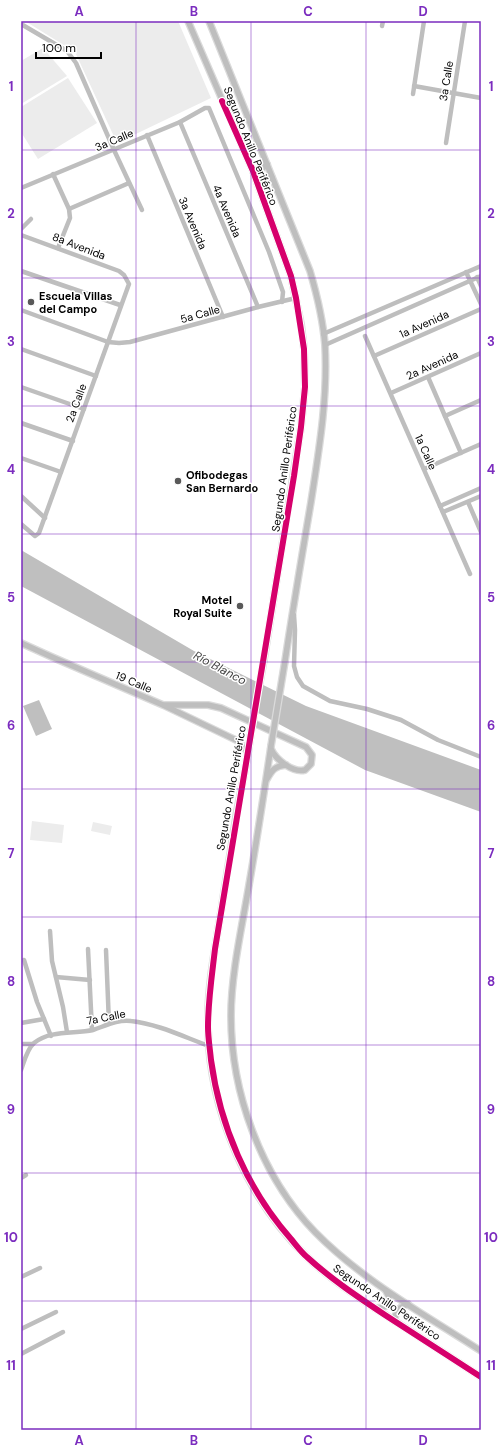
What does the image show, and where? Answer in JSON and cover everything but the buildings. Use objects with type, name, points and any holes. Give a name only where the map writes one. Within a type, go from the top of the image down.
[{"type":"main road","name":"Segundo Anillo Periférico","points":[[188,21],[253,170],[291,276],[304,349],[305,387],[294,476],[215,949],[209,999],[208,1028],[214,1085],[224,1120],[237,1154],[264,1204],[279,1225],[306,1257],[332,1278],[395,1322],[481,1377]]},
{"type":"main road","name":"Segundo Anillo Periférico","points":[[210,21],[310,271],[318,300],[325,345],[326,380],[322,426],[233,984],[231,1015],[236,1074],[248,1118],[259,1146],[283,1191],[298,1212],[332,1248],[386,1290],[481,1351]]},
{"type":"main road","points":[[253,170],[261,170],[267,164]]},
{"type":"main road","points":[[258,184],[264,178],[272,178]]},
{"type":"main road","name":"19 Calle","points":[[21,642],[238,740],[248,752]]},
{"type":"main road","points":[[163,705],[208,705],[222,708],[303,746],[310,751],[312,755],[311,764],[305,770],[297,770],[286,765],[275,756],[271,748]]},
{"type":"main road","points":[[238,740],[251,733]]},
{"type":"main road","points":[[265,783],[274,768],[280,765],[286,765]]},
{"type":"main road","points":[[375,1308],[382,1308],[387,1306],[390,1302],[390,1297],[386,1290]]},
{"type":"main road","points":[[395,1322],[396,1310],[408,1304]]},
{"type":"street","points":[[413,94],[424,21]]},
{"type":"street","name":"3a Calle","points":[[446,143],[465,21]]},
{"type":"street","points":[[21,24],[61,48],[71,56],[76,63],[142,210]]},
{"type":"street","points":[[414,86],[481,98]]},
{"type":"street","name":"3a Calle","points":[[21,188],[180,122],[205,108],[209,108],[269,252],[283,292],[282,302]]},
{"type":"street","name":"4a Avenida","points":[[180,122],[258,307]]},
{"type":"street","name":"3a Avenida","points":[[147,136],[223,317]]},
{"type":"street","points":[[53,174],[69,209],[70,218],[58,248]]},
{"type":"street","points":[[69,209],[129,182]]},
{"type":"street","points":[[21,229],[31,219]]},
{"type":"street","name":"8a Avenida","points":[[21,235],[119,271],[128,279]]},
{"type":"street","points":[[323,334],[481,266]]},
{"type":"street","points":[[21,271],[120,305]]},
{"type":"street","points":[[466,272],[481,304]]},
{"type":"street","points":[[325,345],[479,276],[481,286]]},
{"type":"street","name":"2a Calle","points":[[21,524],[36,536],[39,533],[59,472],[73,441],[120,305],[129,284],[128,279]]},
{"type":"street","name":"5a Calle","points":[[21,310],[108,342],[118,343],[130,342],[296,298]]},
{"type":"street","name":"1a Avenida","points":[[374,356],[481,309]]},
{"type":"street","points":[[356,320],[360,329]]},
{"type":"street","name":"1a Calle","points":[[365,336],[470,574]]},
{"type":"street","points":[[21,349],[96,376]]},
{"type":"street","name":"2a Avenida","points":[[391,393],[481,353]]},
{"type":"street","points":[[428,377],[461,453]]},
{"type":"street","points":[[21,386],[84,409]]},
{"type":"street","points":[[445,416],[481,400]]},
{"type":"street","points":[[21,423],[73,441]]},
{"type":"street","points":[[424,469],[481,444]]},
{"type":"street","points":[[21,458],[59,472]]},
{"type":"street","points":[[440,506],[481,488]]},
{"type":"street","points":[[21,496],[45,518]]},
{"type":"street","points":[[443,512],[481,496]]},
{"type":"street","points":[[468,502],[481,532]]},
{"type":"street","points":[[293,605],[295,630],[294,666],[297,677],[303,686],[330,701],[367,709],[401,720],[438,740],[481,757]]},
{"type":"street","points":[[50,931],[52,962],[63,1007],[67,1032]]},
{"type":"street","points":[[88,950],[92,1030]]},
{"type":"street","points":[[106,950],[109,1022]]},
{"type":"street","points":[[24,960],[37,1002],[51,1036]]},
{"type":"street","points":[[56,978],[90,980]]},
{"type":"street","points":[[21,1023],[44,1019]]},
{"type":"street","name":"7a Calle","points":[[32,1044],[38,1040],[67,1032],[92,1030],[109,1022],[126,1021],[138,1022],[166,1030],[209,1046]]},
{"type":"street","points":[[21,1044],[32,1044],[21,1070]]},
{"type":"street","points":[[21,1178],[26,1175]]},
{"type":"street","points":[[21,1277],[40,1268]]},
{"type":"street","points":[[21,1329],[56,1312]]},
{"type":"street","points":[[21,1354],[63,1332]]},
{"type":"shaded area","points":[[25,21],[178,21],[211,98],[117,143],[75,52]]},
{"type":"shaded area","points":[[43,48],[67,76],[21,104],[21,61]]},
{"type":"shaded area","points":[[68,78],[97,123],[38,159],[21,132],[21,107]]},
{"type":"shaded area","points":[[32,821],[64,825],[62,843],[30,840]]},
{"type":"shaded area","points":[[93,822],[112,826],[110,835],[91,831]]},
{"type":"water","name":"Río Blanco","points":[[21,550],[194,651],[306,706],[481,770],[481,812],[365,770],[21,586]]},
{"type":"water","points":[[39,700],[52,729],[36,736],[23,706]]},
{"type":"cycle path","points":[[222,101],[253,171],[291,276],[304,349],[305,387],[294,476],[215,949],[209,998],[208,1027],[215,1085],[229,1132],[238,1156],[249,1178],[275,1220],[301,1251],[326,1273],[355,1295],[481,1377]]},
{"type":"place","name":"Escuela Villas del Campo","points":[[31,302]]},
{"type":"place","name":"Ofibodegas San Bernardo","points":[[178,481]]},
{"type":"place","name":"Motel Royal Suite","points":[[240,606]]}]
